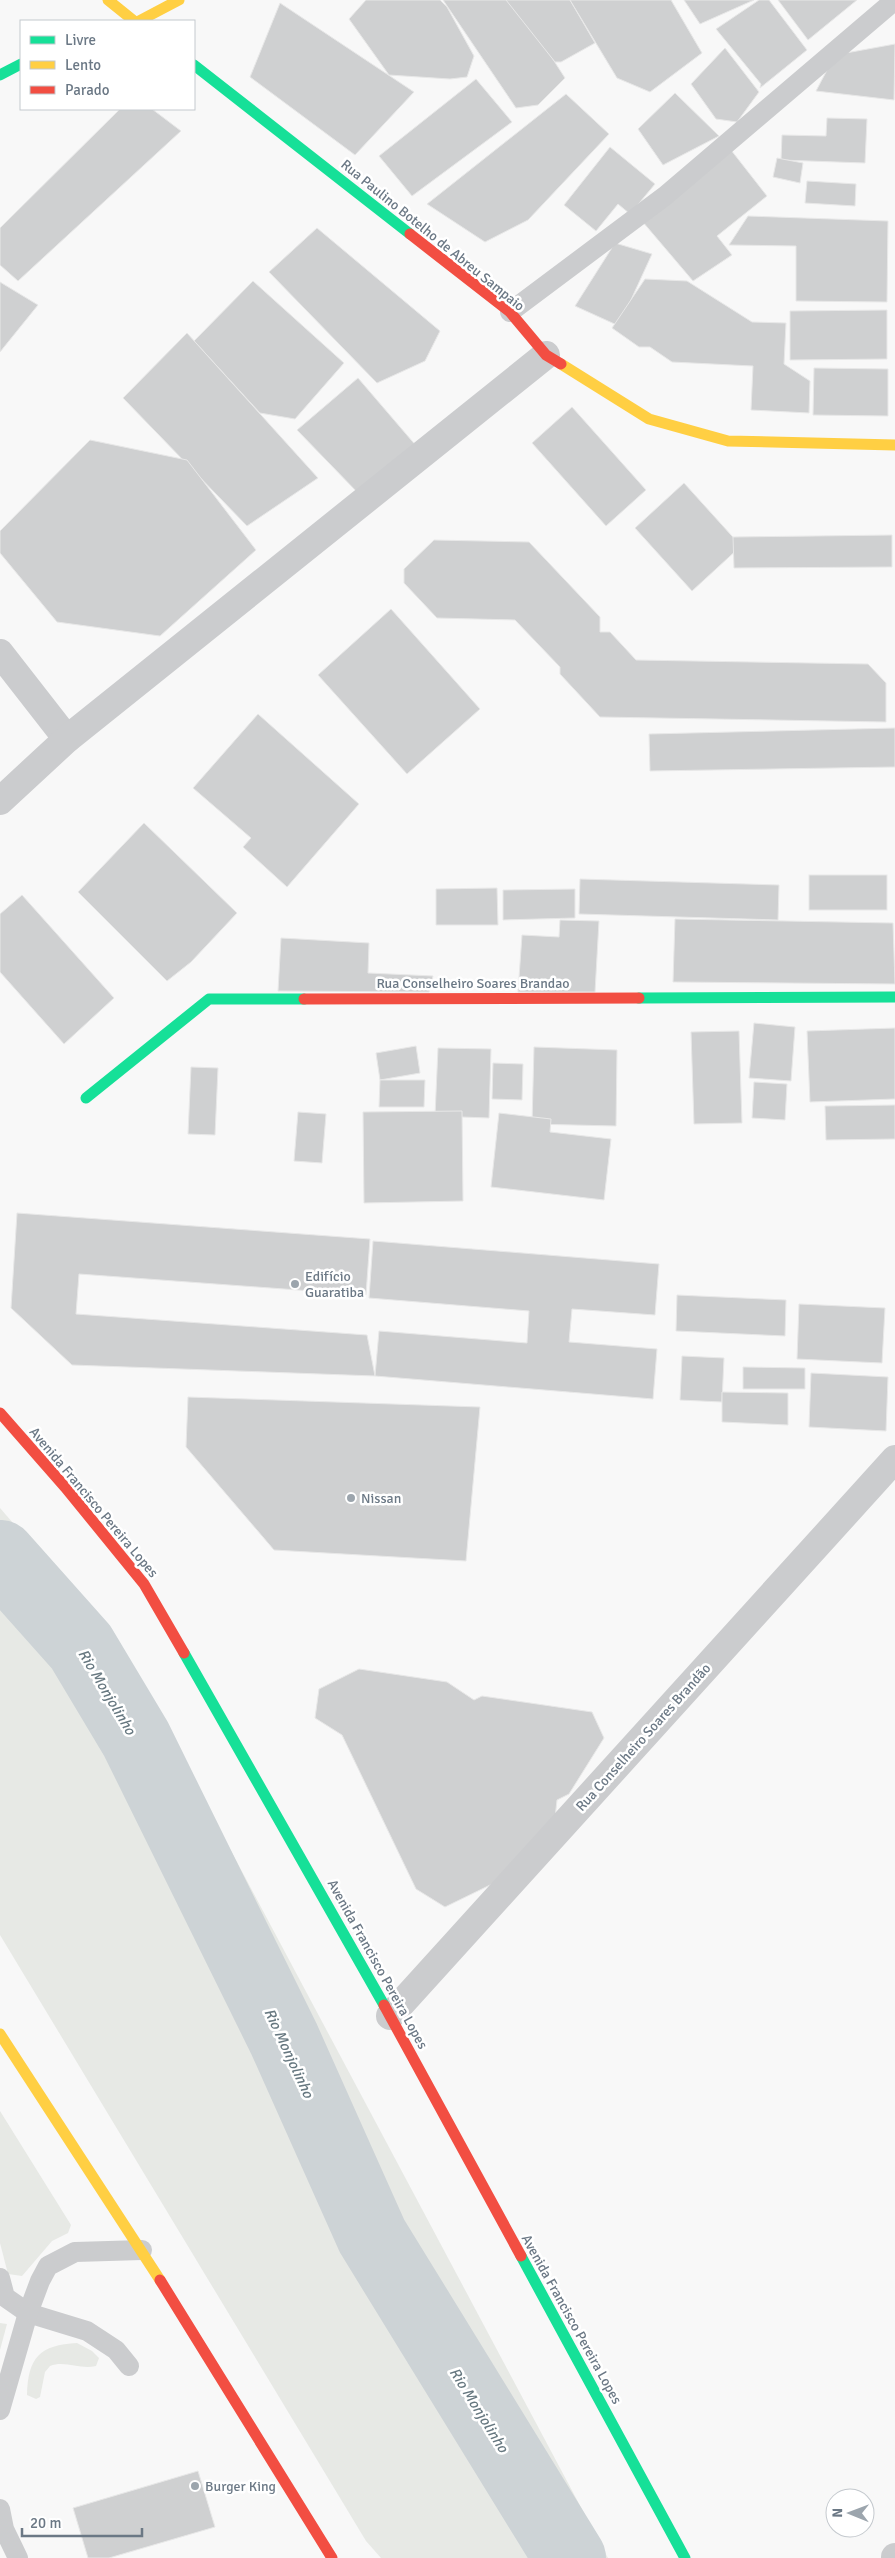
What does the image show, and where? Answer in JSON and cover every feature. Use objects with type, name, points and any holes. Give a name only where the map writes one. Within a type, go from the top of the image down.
[{"type":"main road","points":[[108,0],[133,20]]},
{"type":"main road","points":[[141,20],[179,0]]},
{"type":"main road","points":[[7,59],[20,64]]},
{"type":"main road","points":[[0,75],[20,65]]},
{"type":"main road","name":"Rua Paulino Botelho de Abreu Sampaio","points":[[195,66],[510,312],[546,355],[649,419],[728,440],[895,444]]},
{"type":"main road","name":"Rua Conselheiro Soares Brandao","points":[[86,1098],[209,999],[895,997]]},
{"type":"main road","name":"Avenida Francisco Pereira Lopes","points":[[0,1413],[66,1487],[144,1584],[251,1768],[390,2016],[686,2558]]},
{"type":"main road","points":[[0,2034],[142,2250],[332,2558]]},
{"type":"street","points":[[0,801],[67,739],[546,355]]},
{"type":"street","points":[[0,653],[67,739]]},
{"type":"street","name":"Rua Conselheiro Soares Brandão","points":[[390,2016],[895,1459]]},
{"type":"lane","points":[[510,312],[665,196],[895,0]]},
{"type":"lane","points":[[0,2410],[28,2313],[48,2266],[75,2252],[142,2250]]},
{"type":"lane","points":[[0,2278],[5,2297],[28,2313],[87,2330],[116,2350],[130,2366]]},
{"type":"lane","points":[[0,2509],[4,2529],[18,2558]]},
{"type":"shaded area","points":[[0,1508],[125,1652],[608,2558],[381,2558],[366,2541],[0,1935]]},
{"type":"shaded area","points":[[0,2111],[71,2225],[68,2233],[52,2241],[22,2276],[8,2274],[0,2243]]},
{"type":"shaded area","points":[[0,2323],[7,2324],[0,2350]]},
{"type":"shaded area","points":[[77,2343],[92,2351],[99,2358],[96,2366],[84,2367],[56,2364],[50,2366],[45,2372],[40,2397],[36,2399],[27,2395],[30,2371],[38,2356],[45,2350],[54,2347]]},
{"type":"building","points":[[366,0],[440,0],[447,7],[474,56],[467,77],[450,79],[389,75],[349,19]]},
{"type":"building","points":[[443,0],[515,0],[565,78],[538,105],[516,108]]},
{"type":"building","points":[[506,0],[570,0],[595,43],[561,62],[555,62]]},
{"type":"building","points":[[570,0],[671,0],[702,53],[650,92],[617,78]]},
{"type":"building","points":[[684,0],[754,0],[700,24]]},
{"type":"building","points":[[759,0],[769,0],[807,50],[760,88],[761,84],[716,29]]},
{"type":"building","points":[[778,0],[857,0],[808,40]]},
{"type":"building","points":[[280,3],[414,92],[355,155],[250,77]]},
{"type":"building","points":[[895,44],[894,100],[816,91],[835,55]]},
{"type":"building","points":[[725,48],[759,92],[737,122],[716,119],[691,84]]},
{"type":"building","points":[[476,79],[512,122],[412,196],[379,156]]},
{"type":"building","points":[[675,93],[719,136],[663,165],[638,129]]},
{"type":"building","points":[[566,94],[609,134],[528,220],[485,242],[427,204]]},
{"type":"building","points":[[119,110],[153,110],[181,131],[18,281],[0,265],[0,228]]},
{"type":"building","points":[[827,118],[867,119],[865,163],[781,160],[782,135],[826,136]]},
{"type":"building","points":[[610,147],[655,184],[630,214],[618,204],[596,231],[564,205]]},
{"type":"building","points":[[731,150],[767,196],[717,236],[732,255],[693,281],[642,221]]},
{"type":"building","points":[[777,158],[803,163],[800,183],[773,177]]},
{"type":"building","points":[[807,181],[856,184],[855,206],[805,203]]},
{"type":"building","points":[[748,216],[888,221],[887,302],[796,301],[796,246],[729,245]]},
{"type":"building","points":[[317,228],[440,331],[425,361],[377,383],[269,272]]},
{"type":"building","points":[[615,243],[652,254],[619,326],[575,306]]},
{"type":"building","points":[[645,279],[687,281],[752,322],[786,323],[784,364],[810,381],[809,413],[751,410],[753,366],[672,362],[650,347],[639,347],[612,328]]},
{"type":"building","points":[[253,281],[344,363],[295,419],[260,413],[194,341]]},
{"type":"building","points":[[0,282],[38,305],[0,352]]},
{"type":"building","points":[[887,310],[887,359],[790,360],[790,311]]},
{"type":"building","points":[[187,333],[318,478],[247,526],[123,398]]},
{"type":"building","points":[[814,368],[888,369],[888,416],[813,415]]},
{"type":"building","points":[[358,378],[418,448],[359,494],[297,430]]},
{"type":"building","points":[[572,407],[646,490],[606,526],[532,443]]},
{"type":"building","points":[[90,440],[187,460],[256,550],[160,636],[57,622],[0,553],[0,531]]},
{"type":"building","points":[[684,483],[741,546],[692,591],[635,528]]},
{"type":"building","points":[[892,535],[892,567],[734,568],[733,537]]},
{"type":"building","points":[[434,540],[529,542],[600,617],[600,632],[610,632],[636,660],[868,664],[886,683],[886,722],[600,717],[560,674],[560,667],[515,620],[437,618],[404,583],[404,569]]},
{"type":"building","points":[[391,609],[480,709],[407,774],[318,675]]},
{"type":"building","points":[[258,714],[359,804],[287,887],[243,847],[251,838],[193,788]]},
{"type":"building","points":[[895,728],[895,767],[650,771],[649,734]]},
{"type":"building","points":[[144,823],[237,913],[191,962],[167,981],[78,892]]},
{"type":"building","points":[[809,875],[887,875],[887,910],[809,910]]},
{"type":"building","points":[[580,879],[779,885],[778,920],[579,914]]},
{"type":"building","points":[[497,888],[498,925],[436,925],[436,889]]},
{"type":"building","points":[[575,889],[575,918],[503,920],[503,890]]},
{"type":"building","points":[[22,895],[114,998],[64,1044],[0,972],[0,914]]},
{"type":"building","points":[[675,919],[893,923],[895,984],[673,982]]},
{"type":"building","points":[[560,920],[599,921],[595,992],[518,992],[522,935],[559,937]]},
{"type":"building","points":[[281,938],[369,943],[368,973],[433,976],[429,992],[278,991]]},
{"type":"building","points":[[754,1023],[795,1027],[791,1081],[749,1078]]},
{"type":"building","points":[[895,1028],[895,1099],[810,1102],[807,1031]]},
{"type":"building","points":[[739,1031],[742,1123],[694,1124],[691,1032]]},
{"type":"building","points":[[416,1046],[420,1073],[380,1080],[376,1053]]},
{"type":"building","points":[[534,1047],[617,1050],[616,1126],[532,1124]]},
{"type":"building","points":[[438,1048],[491,1049],[489,1118],[435,1116]]},
{"type":"building","points":[[493,1063],[523,1064],[522,1100],[492,1099]]},
{"type":"building","points":[[191,1067],[218,1068],[215,1135],[188,1134]]},
{"type":"building","points":[[380,1080],[425,1080],[424,1107],[379,1107]]},
{"type":"building","points":[[754,1082],[787,1084],[785,1120],[752,1118]]},
{"type":"building","points":[[895,1105],[895,1139],[826,1140],[825,1106]]},
{"type":"building","points":[[462,1111],[463,1201],[364,1203],[363,1112]]},
{"type":"building","points":[[298,1112],[326,1114],[322,1163],[294,1161]]},
{"type":"building","points":[[499,1113],[551,1119],[550,1132],[611,1139],[604,1200],[491,1187]]},
{"type":"building","name":"Edifício Guaratiba","points":[[17,1213],[370,1239],[366,1295],[79,1274],[76,1314],[367,1335],[375,1376],[72,1365],[11,1308]]},
{"type":"building","points":[[373,1241],[659,1264],[655,1315],[572,1309],[569,1342],[657,1349],[653,1399],[375,1376],[379,1331],[527,1343],[529,1311],[369,1298]]},
{"type":"building","points":[[677,1295],[786,1300],[785,1336],[676,1331]]},
{"type":"building","points":[[799,1304],[885,1308],[882,1363],[797,1359]]},
{"type":"building","points":[[682,1356],[724,1358],[722,1402],[680,1400]]},
{"type":"building","points":[[743,1367],[805,1368],[805,1389],[743,1389]]},
{"type":"building","points":[[811,1373],[888,1377],[886,1431],[809,1427]]},
{"type":"building","points":[[722,1392],[788,1393],[788,1425],[722,1422]]},
{"type":"building","name":"Nissan","points":[[188,1397],[480,1407],[466,1561],[274,1550],[186,1447]]},
{"type":"building","points":[[359,1669],[447,1682],[474,1700],[482,1696],[592,1712],[604,1738],[569,1794],[557,1800],[555,1818],[523,1869],[445,1907],[416,1889],[342,1735],[315,1718],[319,1689]]},
{"type":"building","points":[[198,2471],[215,2527],[109,2558],[88,2558],[73,2508]]},
{"type":"waterway","name":"Rio Monjolinho","points":[[0,1556],[81,1647],[136,1739],[284,2039],[372,2236],[570,2558]]},
{"type":"traffic: fast","points":[[0,75],[20,65]]},
{"type":"traffic: fast","points":[[195,66],[410,234]]},
{"type":"traffic: fast","points":[[639,998],[895,997]]},
{"type":"traffic: fast","points":[[86,1098],[209,999],[304,999]]},
{"type":"traffic: fast","points":[[184,1653],[384,2005]]},
{"type":"traffic: fast","points":[[521,2256],[685,2558]]},
{"type":"traffic: slow","points":[[108,0],[133,20]]},
{"type":"traffic: slow","points":[[141,20],[179,0]]},
{"type":"traffic: slow","points":[[561,364],[649,419],[728,441],[895,445]]},
{"type":"traffic: slow","points":[[0,2034],[160,2280]]},
{"type":"traffic: jam","points":[[410,234],[510,312],[546,355],[561,364]]},
{"type":"traffic: jam","points":[[304,999],[639,998]]},
{"type":"traffic: jam","points":[[0,1413],[65,1487],[144,1584],[184,1653]]},
{"type":"traffic: jam","points":[[384,2005],[521,2256]]},
{"type":"traffic: jam","points":[[160,2280],[332,2558]]},
{"type":"place","name":"Edifício Guaratiba","points":[[295,1284]]},
{"type":"place","name":"Nissan","points":[[351,1498]]},
{"type":"place","name":"Burger King","points":[[195,2486]]}]
